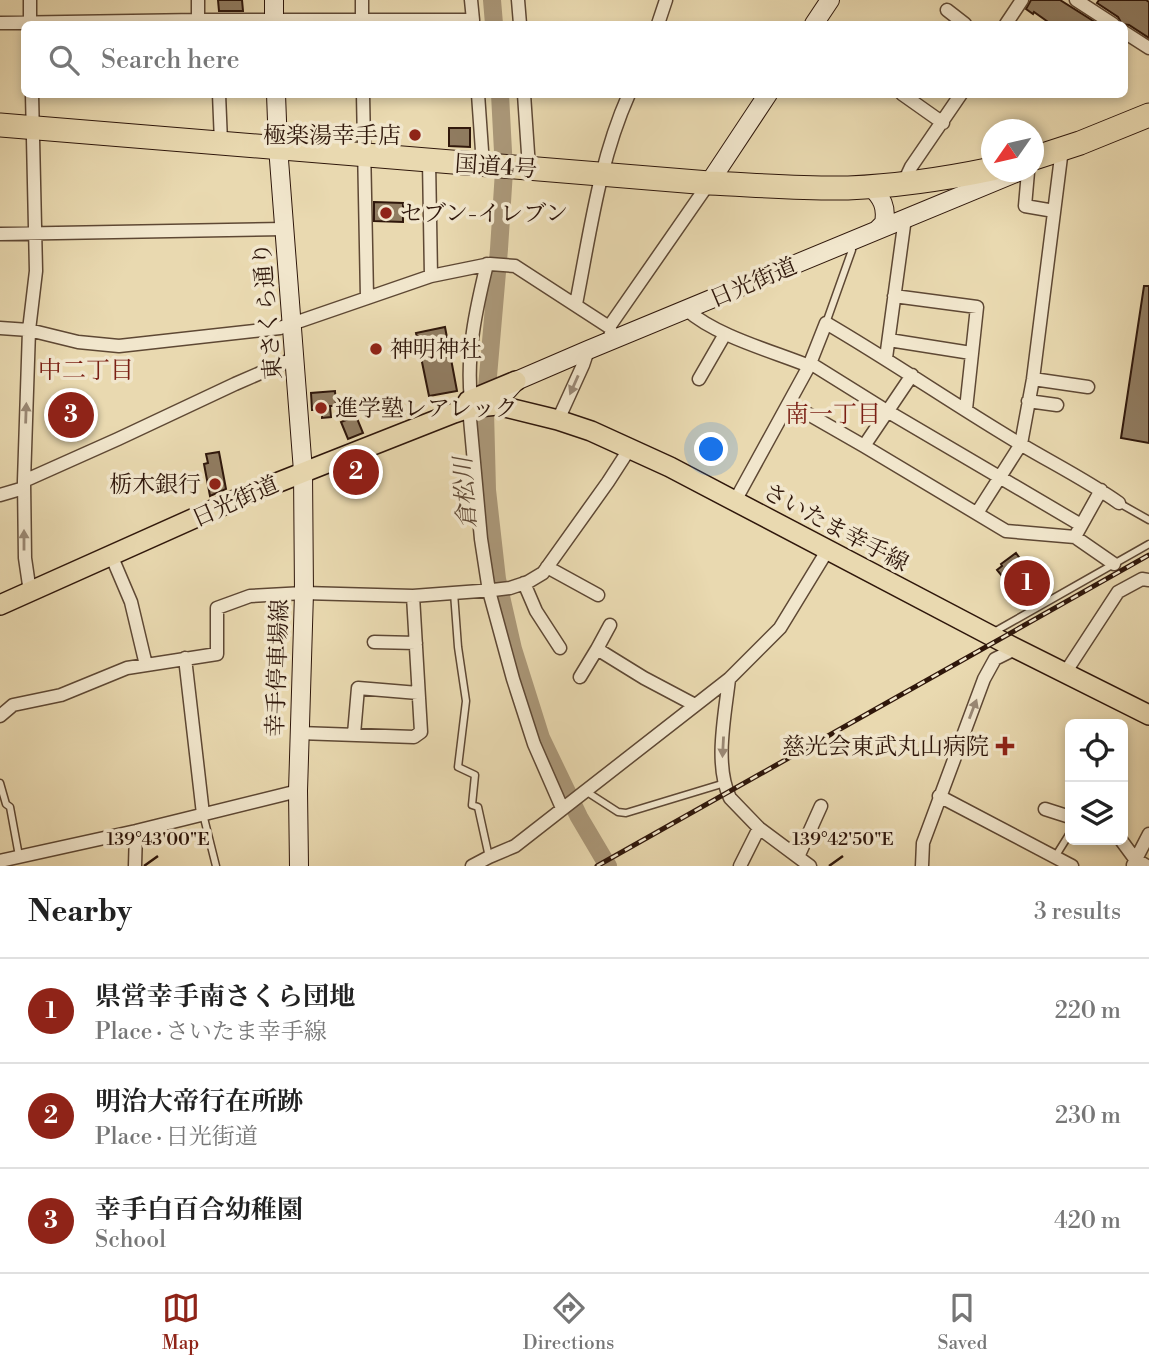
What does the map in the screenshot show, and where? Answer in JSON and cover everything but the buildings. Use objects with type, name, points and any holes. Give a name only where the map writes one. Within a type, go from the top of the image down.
[{"type":"highway","points":[[1044,157],[1149,115]]},
{"type":"highway","name":"国道4号","points":[[0,125],[709,183],[819,188],[872,187],[914,183],[981,171]]},
{"type":"main road","name":"日光街道","points":[[0,605],[303,471],[481,402],[516,382]]},
{"type":"main road","name":"さいたま幸手線","points":[[481,402],[558,420],[630,448],[1015,649],[1149,715]]},
{"type":"street","points":[[30,0],[30,21]]},
{"type":"street","points":[[198,0],[198,20]]},
{"type":"street","points":[[274,0],[274,21]]},
{"type":"street","points":[[362,0],[362,21]]},
{"type":"street","points":[[471,0],[473,21]]},
{"type":"street","points":[[518,0],[520,21]]},
{"type":"street","points":[[659,21],[666,0]]},
{"type":"street","points":[[1008,21],[1021,0]]},
{"type":"street","points":[[816,21],[828,1]]},
{"type":"street","points":[[1082,2],[1109,21]]},
{"type":"street","points":[[947,10],[961,21]]},
{"type":"street","points":[[156,21],[207,21]]},
{"type":"street","points":[[0,23],[21,24]]},
{"type":"street","points":[[1128,34],[1149,48]]},
{"type":"street","points":[[30,592],[24,558],[24,484],[29,330],[36,271],[32,98]]},
{"type":"street","points":[[219,98],[221,142]]},
{"type":"street","name":"東さくら通り","points":[[276,98],[303,471]]},
{"type":"street","points":[[363,98],[367,297]]},
{"type":"street","points":[[479,98],[487,165]]},
{"type":"street","points":[[522,167],[524,98]]},
{"type":"street","points":[[576,304],[601,174],[627,98]]},
{"type":"street","points":[[0,328],[29,330],[78,342],[119,346],[280,328],[431,276],[488,264],[515,266],[576,304],[612,333],[765,98]]},
{"type":"street","points":[[908,98],[943,123]]},
{"type":"street","points":[[886,358],[894,296],[911,216],[914,183],[911,167],[957,98]]},
{"type":"street","points":[[429,161],[431,276]]},
{"type":"street","points":[[977,513],[1021,444],[1054,211],[1044,174]]},
{"type":"street","name":"日光街道","points":[[516,382],[587,350],[612,333],[687,310],[994,182]]},
{"type":"street","points":[[1033,182],[1025,206],[1054,211]]},
{"type":"street","points":[[872,187],[885,205],[884,223],[877,230]]},
{"type":"street","points":[[0,234],[284,229]]},
{"type":"street","points":[[488,264],[476,309],[471,346],[470,386],[481,402],[481,539],[513,679],[534,744],[563,807]]},
{"type":"street","points":[[894,296],[977,307],[966,409]]},
{"type":"street","points":[[687,310],[694,317],[725,334],[810,364],[999,478],[1078,531],[1114,564]]},
{"type":"street","points":[[735,501],[810,364],[826,323],[1119,503]]},
{"type":"street","points":[[699,379],[725,334]]},
{"type":"street","points":[[889,340],[971,353]]},
{"type":"street","points":[[558,420],[587,350]]},
{"type":"street","points":[[0,495],[295,358]]},
{"type":"street","points":[[864,446],[912,374]]},
{"type":"street","points":[[1032,379],[1088,387]]},
{"type":"street","points":[[1028,401],[1057,405]]},
{"type":"street","points":[[789,403],[1006,531],[1078,531]]},
{"type":"street","points":[[0,716],[13,705],[61,695],[127,668],[217,654],[217,608],[250,596],[304,593],[413,596],[510,588],[524,583],[543,573],[630,448]]},
{"type":"street","name":"幸手停車場線","points":[[299,866],[299,733],[304,593],[303,471]]},
{"type":"street","points":[[1078,531],[1101,490]]},
{"type":"street","points":[[472,866],[515,846],[729,679],[780,628],[827,551]]},
{"type":"street","points":[[111,555],[131,602],[146,665]]},
{"type":"street","points":[[547,567],[598,595]]},
{"type":"street","points":[[1065,673],[1118,592],[1142,579],[1149,580]]},
{"type":"street","points":[[524,583],[536,611],[560,648]]},
{"type":"street","points":[[299,733],[414,737],[421,732],[413,596]]},
{"type":"street","points":[[580,677],[610,625]]},
{"type":"street","points":[[374,642],[416,643]]},
{"type":"street","points":[[597,649],[695,705]]},
{"type":"street","points":[[922,866],[923,843],[984,679],[995,659],[1015,649]]},
{"type":"street","points":[[185,658],[203,814]]},
{"type":"street","points":[[729,679],[722,753],[725,783],[730,798],[759,828],[810,866]]},
{"type":"street","points":[[354,734],[358,688],[418,693]]},
{"type":"street","points":[[0,861],[136,831],[298,790]]},
{"type":"street","points":[[939,796],[1072,866]]},
{"type":"street","points":[[797,857],[821,806]]},
{"type":"street","points":[[1045,809],[1065,815]]},
{"type":"street","points":[[740,866],[759,828]]},
{"type":"street","points":[[135,866],[136,831]]},
{"type":"street","points":[[1138,864],[1149,834]]},
{"type":"street","points":[[1125,845],[1138,864]]},
{"type":"lane","points":[[826,323],[852,250],[850,241]]},
{"type":"lane","points":[[1119,503],[1149,520]]},
{"type":"lane","points":[[989,635],[1149,544]]},
{"type":"lane","points":[[454,593],[466,701],[458,767],[475,775],[472,805],[478,807],[489,857]]},
{"type":"lane","points":[[0,783],[6,804],[10,807],[19,856]]},
{"type":"lane","points":[[585,791],[618,812],[625,813],[725,783]]},
{"type":"lane","points":[[203,814],[216,866]]},
{"type":"lane","points":[[1055,857],[1065,841]]},
{"type":"waterway","name":"倉松川","points":[[492,0],[494,21]]},
{"type":"waterway","name":"倉松川","points":[[500,98],[504,171],[485,411],[487,490],[497,579],[513,649],[541,738],[579,817],[608,866]]},
{"type":"railway","points":[[597,866],[1149,555]]},
{"type":"place","name":"極楽湯幸手店","points":[[415,135]]},
{"type":"place","name":"セブン-イレブン","points":[[386,213]]},
{"type":"place","name":"神明神社","points":[[376,349]]},
{"type":"place","name":"進学塾レアレック","points":[[321,408]]},
{"type":"place","name":"幸手白百合幼稚園","points":[[71,415]]},
{"type":"place","name":"明治大帝行在所跡","points":[[356,472]]},
{"type":"place","name":"栃木銀行","points":[[215,484]]},
{"type":"place","name":"県営幸手南さくら団地","points":[[1027,583]]},
{"type":"place","name":"慈光会東武丸山病院","points":[[1005,746]]},
{"type":"district","name":"中二丁目","points":[[86,370]]},
{"type":"district","name":"南一丁目","points":[[833,414]]}]
